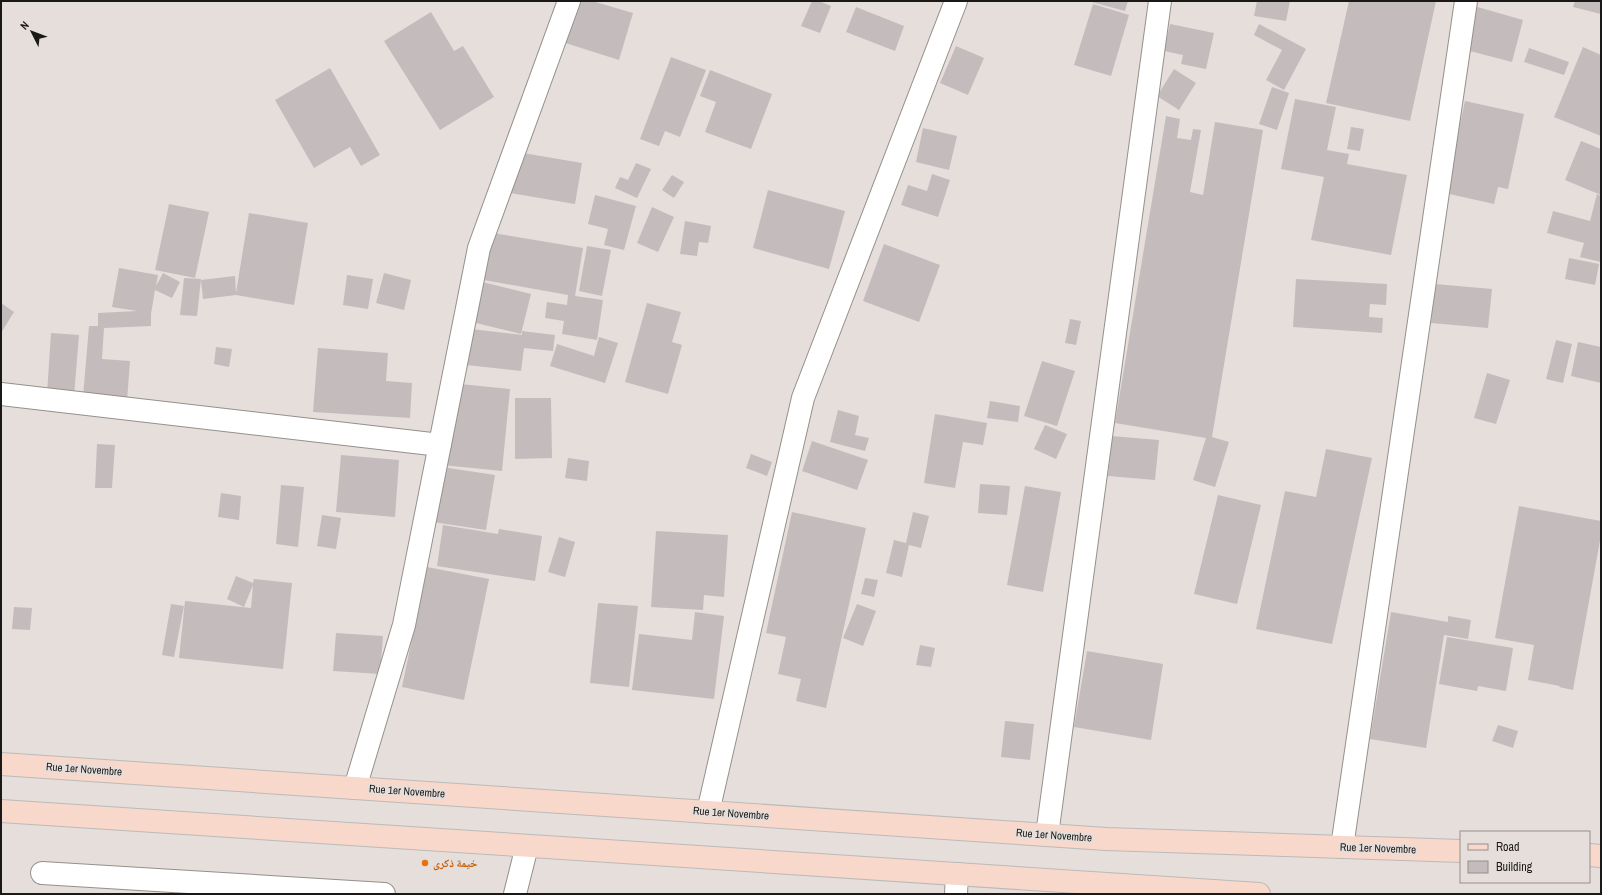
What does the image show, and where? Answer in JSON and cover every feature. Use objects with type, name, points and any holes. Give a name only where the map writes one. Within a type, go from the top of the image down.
[{"type":"main road","name":"Rue 1er Novembre","points":[[1,764],[1106,839],[1460,851]]},
{"type":"main road","points":[[1,811],[527,846],[956,884],[1259,894]]},
{"type":"main road","points":[[1590,855],[1601,856]]},
{"type":"street","points":[[355,788],[404,625],[479,248],[569,1]]},
{"type":"street","points":[[708,812],[803,398],[956,1]]},
{"type":"street","points":[[1047,835],[1160,1]]},
{"type":"street","points":[[1342,847],[1466,1]]},
{"type":"street","points":[[1,394],[440,445]]},
{"type":"street","points":[[515,894],[527,846]]},
{"type":"street","points":[[42,873],[384,894]]},
{"type":"building","points":[[571,1],[592,1],[633,13],[619,60],[559,41]]},
{"type":"building","points":[[812,1],[819,1],[831,6],[820,33],[801,26]]},
{"type":"building","points":[[1088,1],[1128,1],[1125,11]]},
{"type":"building","points":[[1257,1],[1290,1],[1286,21],[1254,16]]},
{"type":"building","points":[[1349,1],[1436,1],[1410,121],[1326,103]]},
{"type":"building","points":[[1575,1],[1601,1],[1601,14],[1573,7]]},
{"type":"building","points":[[1093,4],[1129,15],[1111,76],[1074,65]]},
{"type":"building","points":[[1474,6],[1523,20],[1512,62],[1462,49]]},
{"type":"building","points":[[856,7],[904,26],[895,51],[846,32]]},
{"type":"building","points":[[431,12],[454,51],[463,46],[494,97],[440,130],[384,41]]},
{"type":"building","points":[[1170,24],[1214,33],[1206,69],[1181,64],[1183,55],[1164,51]]},
{"type":"building","points":[[1259,24],[1306,49],[1284,90],[1266,80],[1282,50],[1254,35]]},
{"type":"building","points":[[956,46],[984,58],[968,95],[940,83]]},
{"type":"building","points":[[1583,47],[1601,55],[1601,136],[1554,117]]},
{"type":"building","points":[[1529,48],[1569,62],[1564,75],[1524,62]]},
{"type":"building","points":[[671,57],[706,70],[680,137],[665,131],[659,146],[640,139]]},
{"type":"building","points":[[330,68],[380,155],[361,166],[350,147],[314,168],[275,100]]},
{"type":"building","points":[[1174,69],[1196,83],[1179,110],[1157,96]]},
{"type":"building","points":[[710,70],[772,94],[751,149],[705,132],[716,102],[700,96]]},
{"type":"building","points":[[1272,87],[1289,93],[1277,130],[1259,124]]},
{"type":"building","points":[[1295,99],[1336,107],[1327,150],[1349,154],[1347,164],[1407,175],[1391,255],[1311,240],[1324,177],[1281,169]]},
{"type":"building","points":[[1465,101],[1524,114],[1508,189],[1498,187],[1494,204],[1445,193]]},
{"type":"building","points":[[1166,116],[1180,119],[1177,138],[1191,140],[1193,129],[1201,130],[1190,192],[1203,195],[1215,122],[1263,130],[1212,437],[1229,442],[1215,487],[1193,480],[1206,438],[1115,423]]},
{"type":"building","points":[[1351,127],[1364,129],[1360,151],[1347,149]]},
{"type":"building","points":[[923,128],[957,136],[949,170],[916,162]]},
{"type":"building","points":[[1581,141],[1601,149],[1601,195],[1565,180]]},
{"type":"building","points":[[517,152],[582,163],[575,204],[510,193]]},
{"type":"building","points":[[636,163],[651,169],[637,198],[615,188],[620,177],[628,180]]},
{"type":"building","points":[[932,174],[950,180],[938,217],[901,205],[908,185],[927,191]]},
{"type":"building","points":[[672,175],[684,182],[674,198],[662,190]]},
{"type":"building","points":[[768,190],[845,211],[829,269],[753,248]]},
{"type":"building","points":[[1597,194],[1601,196],[1601,262],[1580,257],[1584,243],[1547,233],[1553,211],[1590,221]]},
{"type":"building","points":[[595,195],[636,206],[624,250],[604,245],[608,229],[588,224]]},
{"type":"building","points":[[169,204],[209,212],[195,278],[155,270]]},
{"type":"building","points":[[652,207],[674,217],[658,252],[637,243]]},
{"type":"building","points":[[249,213],[308,223],[294,305],[236,295],[203,299],[201,280],[235,276],[236,293]]},
{"type":"building","points":[[685,221],[711,226],[708,243],[699,242],[697,256],[680,254]]},
{"type":"building","points":[[493,233],[583,248],[575,296],[603,300],[597,340],[562,334],[564,321],[545,318],[547,302],[567,305],[568,295],[484,280]]},
{"type":"building","points":[[884,244],[940,265],[919,322],[863,301]]},
{"type":"building","points":[[587,246],[611,250],[602,296],[579,291]]},
{"type":"building","points":[[1569,258],[1599,264],[1595,285],[1565,279]]},
{"type":"building","points":[[119,268],[158,275],[156,286],[163,273],[180,282],[172,298],[155,290],[151,314],[151,326],[104,328],[102,359],[130,361],[127,401],[83,397],[89,326],[98,326],[98,313],[137,311],[112,307]]},
{"type":"building","points":[[384,273],[411,280],[404,310],[376,303]]},
{"type":"building","points":[[347,275],[373,279],[368,309],[343,305]]},
{"type":"building","points":[[184,278],[201,279],[197,316],[180,315]]},
{"type":"building","points":[[1296,279],[1387,284],[1386,305],[1370,304],[1369,317],[1383,318],[1382,333],[1293,327]]},
{"type":"building","points":[[478,281],[531,294],[521,334],[468,321]]},
{"type":"building","points":[[1435,284],[1492,289],[1488,328],[1431,323]]},
{"type":"building","points":[[1,303],[14,312],[1,333]]},
{"type":"building","points":[[647,303],[681,312],[672,342],[682,345],[668,394],[625,382]]},
{"type":"building","points":[[1070,319],[1081,321],[1076,345],[1065,343]]},
{"type":"building","points":[[471,329],[522,335],[522,331],[555,335],[553,351],[524,348],[521,371],[466,365]]},
{"type":"building","points":[[51,333],[79,335],[74,396],[47,394]]},
{"type":"building","points":[[599,337],[618,343],[605,383],[550,366],[557,344],[594,356]]},
{"type":"building","points":[[1556,340],[1572,344],[1563,383],[1546,379]]},
{"type":"building","points":[[1578,342],[1601,347],[1601,383],[1571,376]]},
{"type":"building","points":[[216,347],[232,349],[229,367],[214,364]]},
{"type":"building","points":[[318,348],[388,353],[386,381],[412,383],[410,418],[313,412]]},
{"type":"building","points":[[1042,361],[1075,371],[1057,426],[1024,416]]},
{"type":"building","points":[[1487,373],[1510,380],[1496,424],[1474,418]]},
{"type":"building","points":[[450,383],[510,389],[502,471],[442,465]]},
{"type":"building","points":[[515,398],[551,398],[552,458],[515,459]]},
{"type":"building","points":[[990,401],[1020,406],[1018,422],[987,418]]},
{"type":"building","points":[[838,410],[859,416],[855,435],[869,438],[865,451],[830,442]]},
{"type":"building","points":[[935,414],[987,423],[983,445],[963,442],[955,488],[924,483]]},
{"type":"building","points":[[1045,425],[1067,434],[1056,459],[1034,449]]},
{"type":"building","points":[[1112,436],[1159,440],[1155,480],[1108,476]]},
{"type":"building","points":[[812,441],[868,460],[857,490],[802,471]]},
{"type":"building","points":[[97,444],[115,445],[112,488],[95,488]]},
{"type":"building","points":[[1326,449],[1372,458],[1332,644],[1256,629],[1285,491],[1316,497]]},
{"type":"building","points":[[751,454],[772,462],[767,476],[746,468]]},
{"type":"building","points":[[341,455],[399,460],[395,517],[336,512]]},
{"type":"building","points":[[568,458],[589,461],[587,481],[565,478]]},
{"type":"building","points":[[435,466],[495,475],[486,530],[426,521]]},
{"type":"building","points":[[980,484],[1010,486],[1007,515],[978,513]]},
{"type":"building","points":[[281,485],[304,487],[298,547],[276,544]]},
{"type":"building","points":[[1025,486],[1061,492],[1043,592],[1007,585]]},
{"type":"building","points":[[221,493],[241,496],[239,520],[218,517]]},
{"type":"building","points":[[1218,495],[1261,505],[1237,604],[1194,594]]},
{"type":"building","points":[[1519,506],[1601,521],[1601,535],[1573,690],[1528,680],[1534,645],[1495,638]]},
{"type":"building","points":[[792,512],[866,528],[826,708],[796,701],[801,679],[778,674],[786,637],[766,633]]},
{"type":"building","points":[[913,512],[929,516],[921,548],[909,545],[902,577],[886,573],[894,540],[906,543]]},
{"type":"building","points":[[322,515],[341,518],[336,549],[317,546]]},
{"type":"building","points":[[443,525],[498,534],[499,529],[542,536],[535,581],[437,566]]},
{"type":"building","points":[[656,531],[728,535],[724,597],[704,595],[703,610],[651,607]]},
{"type":"building","points":[[559,537],[575,542],[565,577],[548,572]]},
{"type":"building","points":[[427,567],[489,579],[464,700],[402,687]]},
{"type":"building","points":[[236,576],[253,583],[254,579],[292,583],[283,669],[179,658],[185,601],[251,608],[253,585],[244,607],[227,599]]},
{"type":"building","points":[[865,578],[878,580],[874,597],[861,594]]},
{"type":"building","points":[[598,603],[638,606],[629,687],[590,683]]},
{"type":"building","points":[[171,604],[184,606],[174,657],[162,655]]},
{"type":"building","points":[[857,604],[876,611],[863,646],[843,638]]},
{"type":"building","points":[[14,607],[32,608],[30,630],[12,629]]},
{"type":"building","points":[[695,612],[724,616],[714,699],[632,690],[639,634],[692,640]]},
{"type":"building","points":[[1391,612],[1448,622],[1448,616],[1471,620],[1468,639],[1444,635],[1426,748],[1370,739]]},
{"type":"building","points":[[336,633],[383,636],[380,674],[333,671]]},
{"type":"building","points":[[1447,637],[1513,648],[1506,691],[1478,686],[1477,691],[1439,684]]},
{"type":"building","points":[[920,645],[935,648],[931,667],[916,665]]},
{"type":"building","points":[[1087,651],[1163,664],[1151,740],[1074,727]]},
{"type":"building","points":[[1005,721],[1034,724],[1030,760],[1001,757]]},
{"type":"building","points":[[1498,725],[1518,731],[1513,748],[1492,741]]},
{"type":"place","name":"خيمة ذكرى","points":[[425,863]]}]
